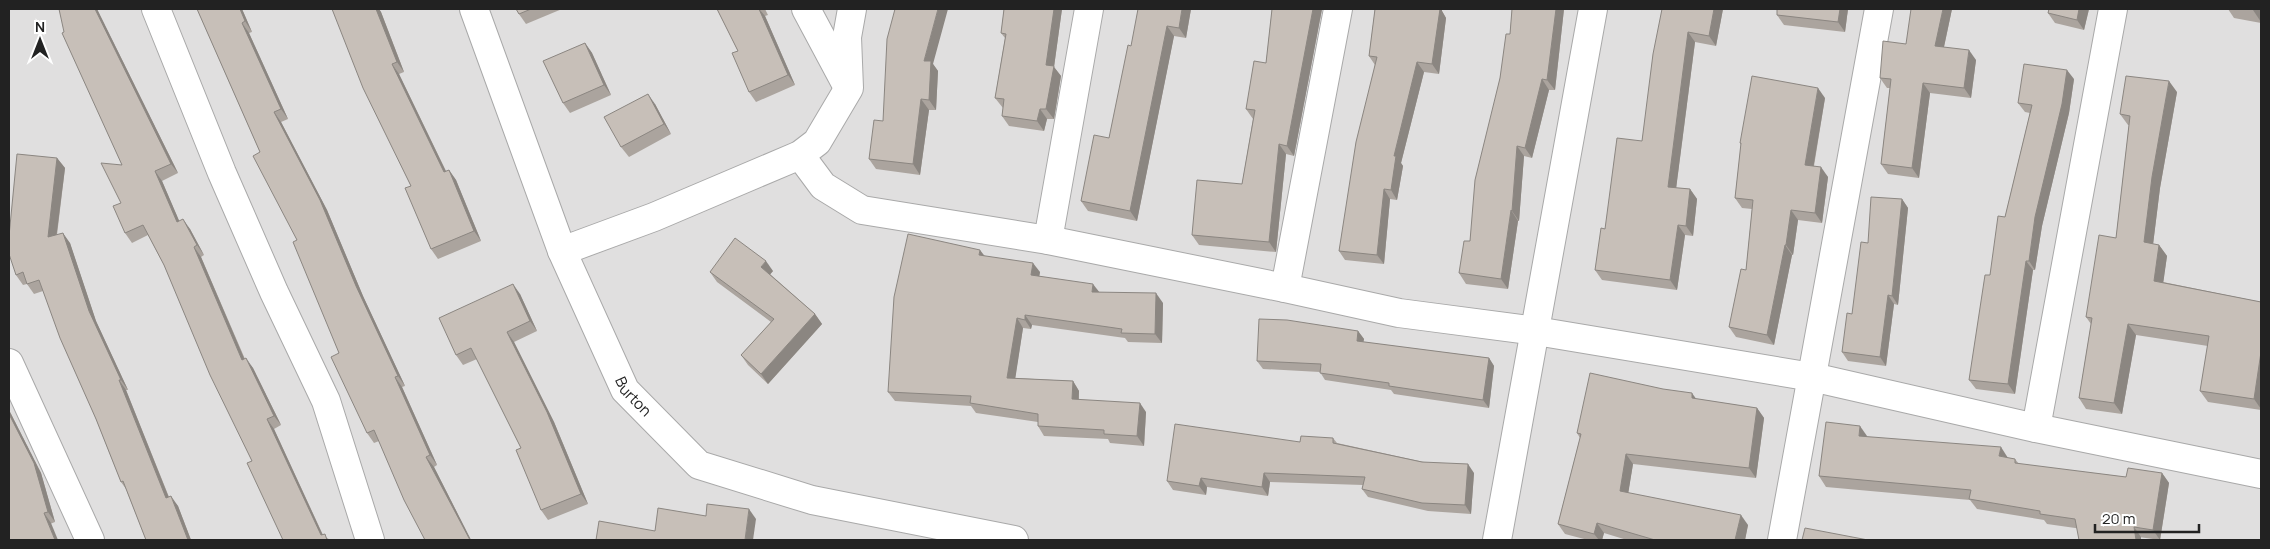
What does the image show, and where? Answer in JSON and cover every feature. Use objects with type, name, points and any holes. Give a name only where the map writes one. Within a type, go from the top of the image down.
[{"type":"street","points":[[156,9],[274,292],[326,401],[370,540]]},
{"type":"street","name":"Burton","points":[[474,9],[562,251],[625,390],[699,465],[812,500],[1014,540]]},
{"type":"street","points":[[806,9],[848,88]]},
{"type":"street","points":[[562,251],[654,217],[800,155],[817,142],[848,88],[847,37],[852,9]]},
{"type":"street","points":[[1048,240],[1089,9]]},
{"type":"street","points":[[1285,288],[1338,9]]},
{"type":"street","points":[[1497,540],[1593,9]]},
{"type":"street","points":[[1782,540],[1879,9]]},
{"type":"street","points":[[2036,428],[2113,9]]},
{"type":"street","points":[[800,155],[822,186],[862,210],[1048,240],[1399,313],[1536,331],[1812,377],[2036,428],[2261,474]]},
{"type":"street","points":[[9,363],[90,540]]},
{"type":"shaded area","points":[[9,9],[2261,9],[2261,540],[9,540]]},
{"type":"building","points":[[59,9],[95,9],[171,164],[155,171],[177,222],[183,219],[197,245],[194,247],[242,360],[246,358],[274,416],[267,419],[321,535],[325,534],[327,540],[283,540],[247,463],[252,461],[210,375],[164,265],[143,225],[125,233],[113,206],[121,203],[101,163],[122,165],[62,33],[64,32]]},
{"type":"building","points":[[197,9],[240,9],[245,21],[242,23],[281,109],[274,112],[320,200],[356,286],[398,376],[395,377],[430,455],[426,457],[470,540],[425,540],[404,500],[374,430],[367,433],[331,357],[339,353],[293,242],[297,240],[253,156],[260,152]]},
{"type":"building","points":[[332,9],[376,9],[397,62],[392,64],[444,172],[449,170],[474,231],[431,249],[405,188],[411,186],[363,88]]},
{"type":"building","points":[[516,9],[531,9],[519,14]]},
{"type":"building","points":[[717,9],[759,9],[788,75],[749,92],[732,53],[738,51]]},
{"type":"building","points":[[895,9],[938,9],[924,61],[931,61],[929,100],[921,99],[913,164],[869,159],[874,120],[883,121],[887,39]]},
{"type":"building","points":[[1004,9],[1054,9],[1046,65],[1054,66],[1046,109],[1040,109],[1037,121],[1002,116],[1004,99],[995,98],[1006,34],[1001,33]]},
{"type":"building","points":[[1138,9],[1182,9],[1179,28],[1167,26],[1130,211],[1081,201],[1094,135],[1109,138],[1128,45],[1131,46]]},
{"type":"building","points":[[1272,9],[1313,9],[1287,146],[1279,144],[1269,242],[1192,235],[1197,180],[1242,184],[1255,110],[1246,109],[1254,61],[1266,63]]},
{"type":"building","points":[[1375,9],[1440,9],[1432,64],[1417,62],[1394,156],[1396,156],[1391,190],[1384,189],[1377,255],[1339,251],[1356,142],[1377,57],[1369,56]]},
{"type":"building","points":[[1512,9],[1556,9],[1547,80],[1542,79],[1525,148],[1517,146],[1512,211],[1501,279],[1459,273],[1464,241],[1470,241],[1475,180],[1500,78],[1506,34],[1510,34]]},
{"type":"building","points":[[1662,9],[1714,9],[1709,36],[1688,32],[1668,187],[1690,189],[1686,226],[1678,225],[1670,280],[1595,270],[1601,228],[1605,229],[1617,138],[1642,141],[1653,54]]},
{"type":"building","points":[[1777,9],[1840,9],[1838,22],[1777,15]]},
{"type":"building","points":[[1911,9],[1943,9],[1935,46],[1969,50],[1964,88],[1923,83],[1912,168],[1881,164],[1891,79],[1880,78],[1883,41],[1906,44]]},
{"type":"building","points":[[2049,9],[2079,9],[2077,20],[2048,13]]},
{"type":"building","points":[[585,43],[604,85],[563,103],[543,61]]},
{"type":"building","points":[[2024,64],[2067,70],[2062,104],[2035,217],[2029,261],[2026,261],[2008,384],[1969,380],[1985,275],[1990,275],[1998,216],[2005,217],[2032,105],[2018,103]]},
{"type":"building","points":[[1752,76],[1818,88],[1805,165],[1821,167],[1815,213],[1791,210],[1786,245],[1767,335],[1729,327],[1741,269],[1746,270],[1753,200],[1735,198],[1740,143]]},
{"type":"building","points":[[2126,76],[2169,81],[2152,177],[2144,242],[2159,245],[2154,281],[2261,302],[2261,352],[2254,399],[2200,391],[2209,336],[2128,324],[2114,403],[2079,398],[2092,318],[2086,317],[2099,235],[2116,238],[2130,116],[2120,114]]},
{"type":"building","points":[[648,94],[664,124],[621,147],[604,117]]},
{"type":"building","points":[[17,154],[57,158],[48,237],[63,233],[89,311],[121,380],[119,380],[166,498],[171,496],[188,540],[146,540],[123,481],[121,482],[96,419],[60,338],[39,280],[27,284],[23,272],[16,275],[9,254],[9,236]]},
{"type":"building","points":[[1871,197],[1902,199],[1892,296],[1888,295],[1880,357],[1842,352],[1847,313],[1852,314],[1861,242],[1868,243]]},
{"type":"building","points":[[908,234],[980,250],[979,255],[1033,263],[1031,275],[1093,284],[1092,292],[1156,293],[1155,334],[1121,333],[1122,329],[1025,315],[1025,320],[1017,318],[1007,378],[1073,381],[1072,399],[1140,403],[1137,436],[1104,434],[1104,430],[1038,426],[1038,414],[970,403],[971,396],[888,392],[894,297]]},
{"type":"building","points":[[735,238],[766,261],[761,267],[815,314],[761,374],[741,355],[774,319],[710,272]]},
{"type":"building","points":[[513,284],[530,321],[507,332],[547,412],[581,494],[541,510],[516,450],[521,448],[471,348],[456,355],[439,318]]},
{"type":"building","points":[[1259,319],[1287,320],[1358,331],[1357,341],[1489,358],[1483,400],[1389,386],[1389,383],[1320,373],[1321,364],[1257,361]]},
{"type":"building","points":[[1590,373],[1663,389],[1692,393],[1692,398],[1757,408],[1749,468],[1626,454],[1620,491],[1741,515],[1735,540],[1655,540],[1597,523],[1594,534],[1558,524],[1581,434],[1577,433]]},
{"type":"building","points":[[9,414],[34,463],[48,512],[44,513],[55,540],[9,540]]},
{"type":"building","points":[[1826,422],[1860,426],[1859,436],[2001,447],[1999,456],[2015,459],[2015,463],[2126,477],[2128,468],[2162,473],[2153,530],[2134,527],[2136,540],[2079,540],[2075,519],[2040,514],[2040,511],[1969,499],[1971,490],[1819,476]]},
{"type":"building","points":[[1175,424],[1300,442],[1301,436],[1333,438],[1333,443],[1422,462],[1468,464],[1465,505],[1422,503],[1362,489],[1365,477],[1264,473],[1262,487],[1201,478],[1199,486],[1167,481]]},
{"type":"building","points":[[707,504],[749,509],[745,540],[596,540],[599,521],[655,531],[658,508],[706,516]]},
{"type":"building","points":[[1805,528],[1868,540],[1802,540]]}]
